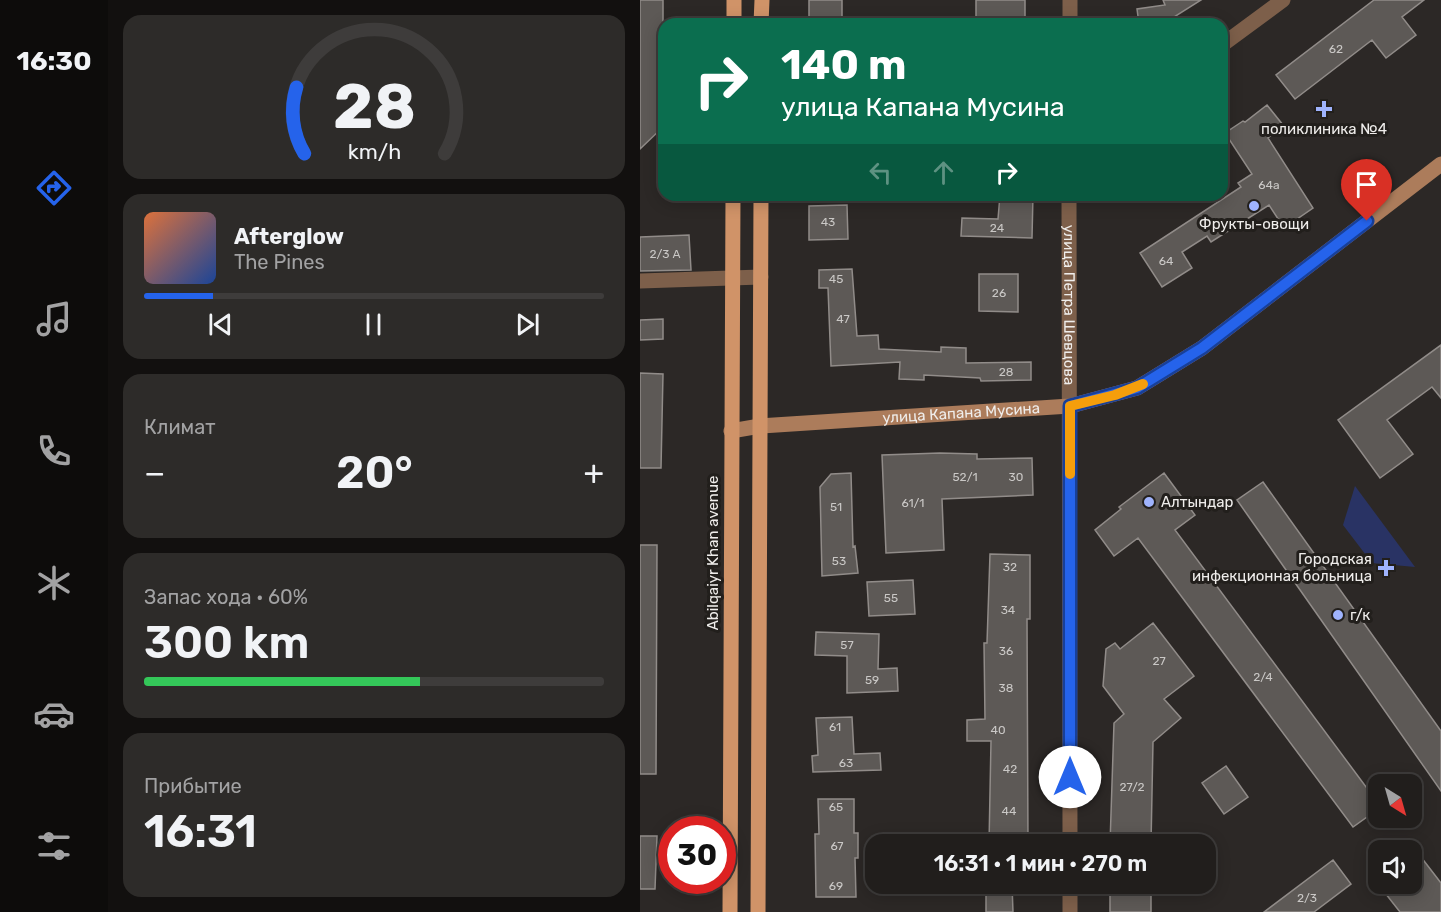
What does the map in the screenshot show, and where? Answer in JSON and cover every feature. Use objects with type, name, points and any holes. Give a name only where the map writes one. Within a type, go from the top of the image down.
[{"type":"main road","points":[[734,0],[734,18]]},
{"type":"main road","points":[[762,0],[762,18]]},
{"type":"main road","name":"Abilqaiyr Khan avenue","points":[[730,912],[733,201]]},
{"type":"main road","points":[[758,912],[761,201]]},
{"type":"street","points":[[1070,0],[1070,18]]},
{"type":"street","points":[[1228,41],[1283,0]]},
{"type":"street","name":"улица Капана Мусина","points":[[731,431],[760,426],[1070,406],[1137,388],[1202,348],[1441,164]]},
{"type":"street","name":"улица Петра Шевцова","points":[[1069,201],[1070,834]]},
{"type":"street","points":[[640,281],[761,277]]},
{"type":"street","points":[[1070,894],[1070,912]]},
{"type":"shaded area","points":[[1355,486],[1415,567],[1372,563],[1343,525]]},
{"type":"building","points":[[640,0],[663,0],[663,18],[658,18],[658,132],[640,149]]},
{"type":"building","points":[[809,0],[842,0],[842,18],[809,18]]},
{"type":"building","points":[[976,0],[1025,0],[1025,18],[976,18]]},
{"type":"building","points":[[1163,0],[1201,0],[1172,18],[1138,18],[1137,9],[1165,5]]},
{"type":"building","points":[[1374,0],[1424,0],[1402,17],[1416,35],[1386,58],[1372,40],[1295,99],[1276,75]]},
{"type":"building","points":[[1267,105],[1283,125],[1268,138],[1313,208],[1284,228],[1269,205],[1211,242],[1207,236],[1182,252],[1192,268],[1162,287],[1140,253],[1220,201],[1228,201],[1228,195],[1241,187],[1238,183],[1252,174],[1228,138],[1228,131],[1243,121],[1245,122]]},
{"type":"building","points":[[1000,201],[1033,201],[1032,238],[961,236],[962,218],[998,219]]},
{"type":"building","points":[[847,205],[848,239],[809,240],[809,206]]},
{"type":"building","points":[[689,235],[691,270],[640,271],[640,237]]},
{"type":"building","points":[[852,269],[857,336],[878,335],[879,349],[941,352],[941,347],[966,348],[966,363],[1031,362],[1031,380],[981,381],[980,378],[924,375],[924,380],[899,379],[900,362],[831,366],[828,288],[819,288],[819,270]]},
{"type":"building","points":[[979,274],[1018,274],[1018,312],[979,311]]},
{"type":"building","points":[[663,319],[663,339],[640,340],[640,320]]},
{"type":"building","points":[[1441,345],[1441,398],[1432,387],[1387,420],[1413,454],[1380,478],[1338,420]]},
{"type":"building","points":[[640,373],[663,374],[661,468],[640,468]]},
{"type":"building","points":[[977,454],[977,459],[1032,458],[1033,495],[942,499],[944,550],[886,553],[882,455]]},
{"type":"building","points":[[851,473],[853,547],[855,546],[858,573],[822,576],[820,487],[831,474]]},
{"type":"building","points":[[1164,473],[1195,515],[1175,530],[1368,790],[1368,816],[1353,827],[1138,538],[1114,556],[1095,530],[1121,509],[1119,507]]},
{"type":"building","name":"г/к","points":[[1263,482],[1441,731],[1441,791],[1237,500]]},
{"type":"building","points":[[640,545],[657,545],[656,774],[640,774]]},
{"type":"building","points":[[990,554],[1030,555],[1030,619],[1027,619],[1028,834],[989,834],[991,741],[967,741],[967,720],[985,719],[984,643],[987,643]]},
{"type":"building","points":[[913,580],[915,614],[869,616],[867,582]]},
{"type":"building","points":[[1153,623],[1194,676],[1164,699],[1181,718],[1153,742],[1151,834],[1110,834],[1114,723],[1124,714],[1103,686],[1106,649],[1115,643],[1120,649]]},
{"type":"building","points":[[816,632],[879,634],[878,669],[897,668],[898,691],[847,693],[847,656],[815,655]]},
{"type":"building","points":[[852,717],[854,754],[880,753],[881,770],[813,772],[812,756],[818,755],[816,718]]},
{"type":"building","points":[[1226,766],[1248,797],[1224,814],[1202,783]]},
{"type":"building","points":[[818,799],[854,799],[854,833],[858,833],[858,858],[855,858],[856,897],[816,897],[815,834],[819,834]]},
{"type":"building","points":[[640,836],[657,836],[655,889],[640,889]]},
{"type":"building","points":[[1422,858],[1441,883],[1441,912],[1400,912],[1386,894],[1422,894]]},
{"type":"building","points":[[1333,860],[1351,884],[1314,912],[1264,912]]},
{"type":"building","points":[[986,894],[1012,894],[1013,912],[986,912]]},
{"type":"building","points":[[1110,894],[1151,894],[1151,912],[1110,912]]},
{"type":"slow traffic","points":[[1070,474],[1070,406],[1115,395],[1143,384]]},
{"type":"place","name":"поликлиника №4","points":[[1324,109]]},
{"type":"place","name":"Фрукты-овощи","points":[[1254,206]]},
{"type":"place","name":"Алтындар","points":[[1149,502]]},
{"type":"place","name":"Городская инфекционная больница","points":[[1386,568]]},
{"type":"place","name":"г/к","points":[[1338,615]]},
{"type":"route","points":[[1070,777],[1070,406],[1137,388],[1202,348],[1367,221]]}]
